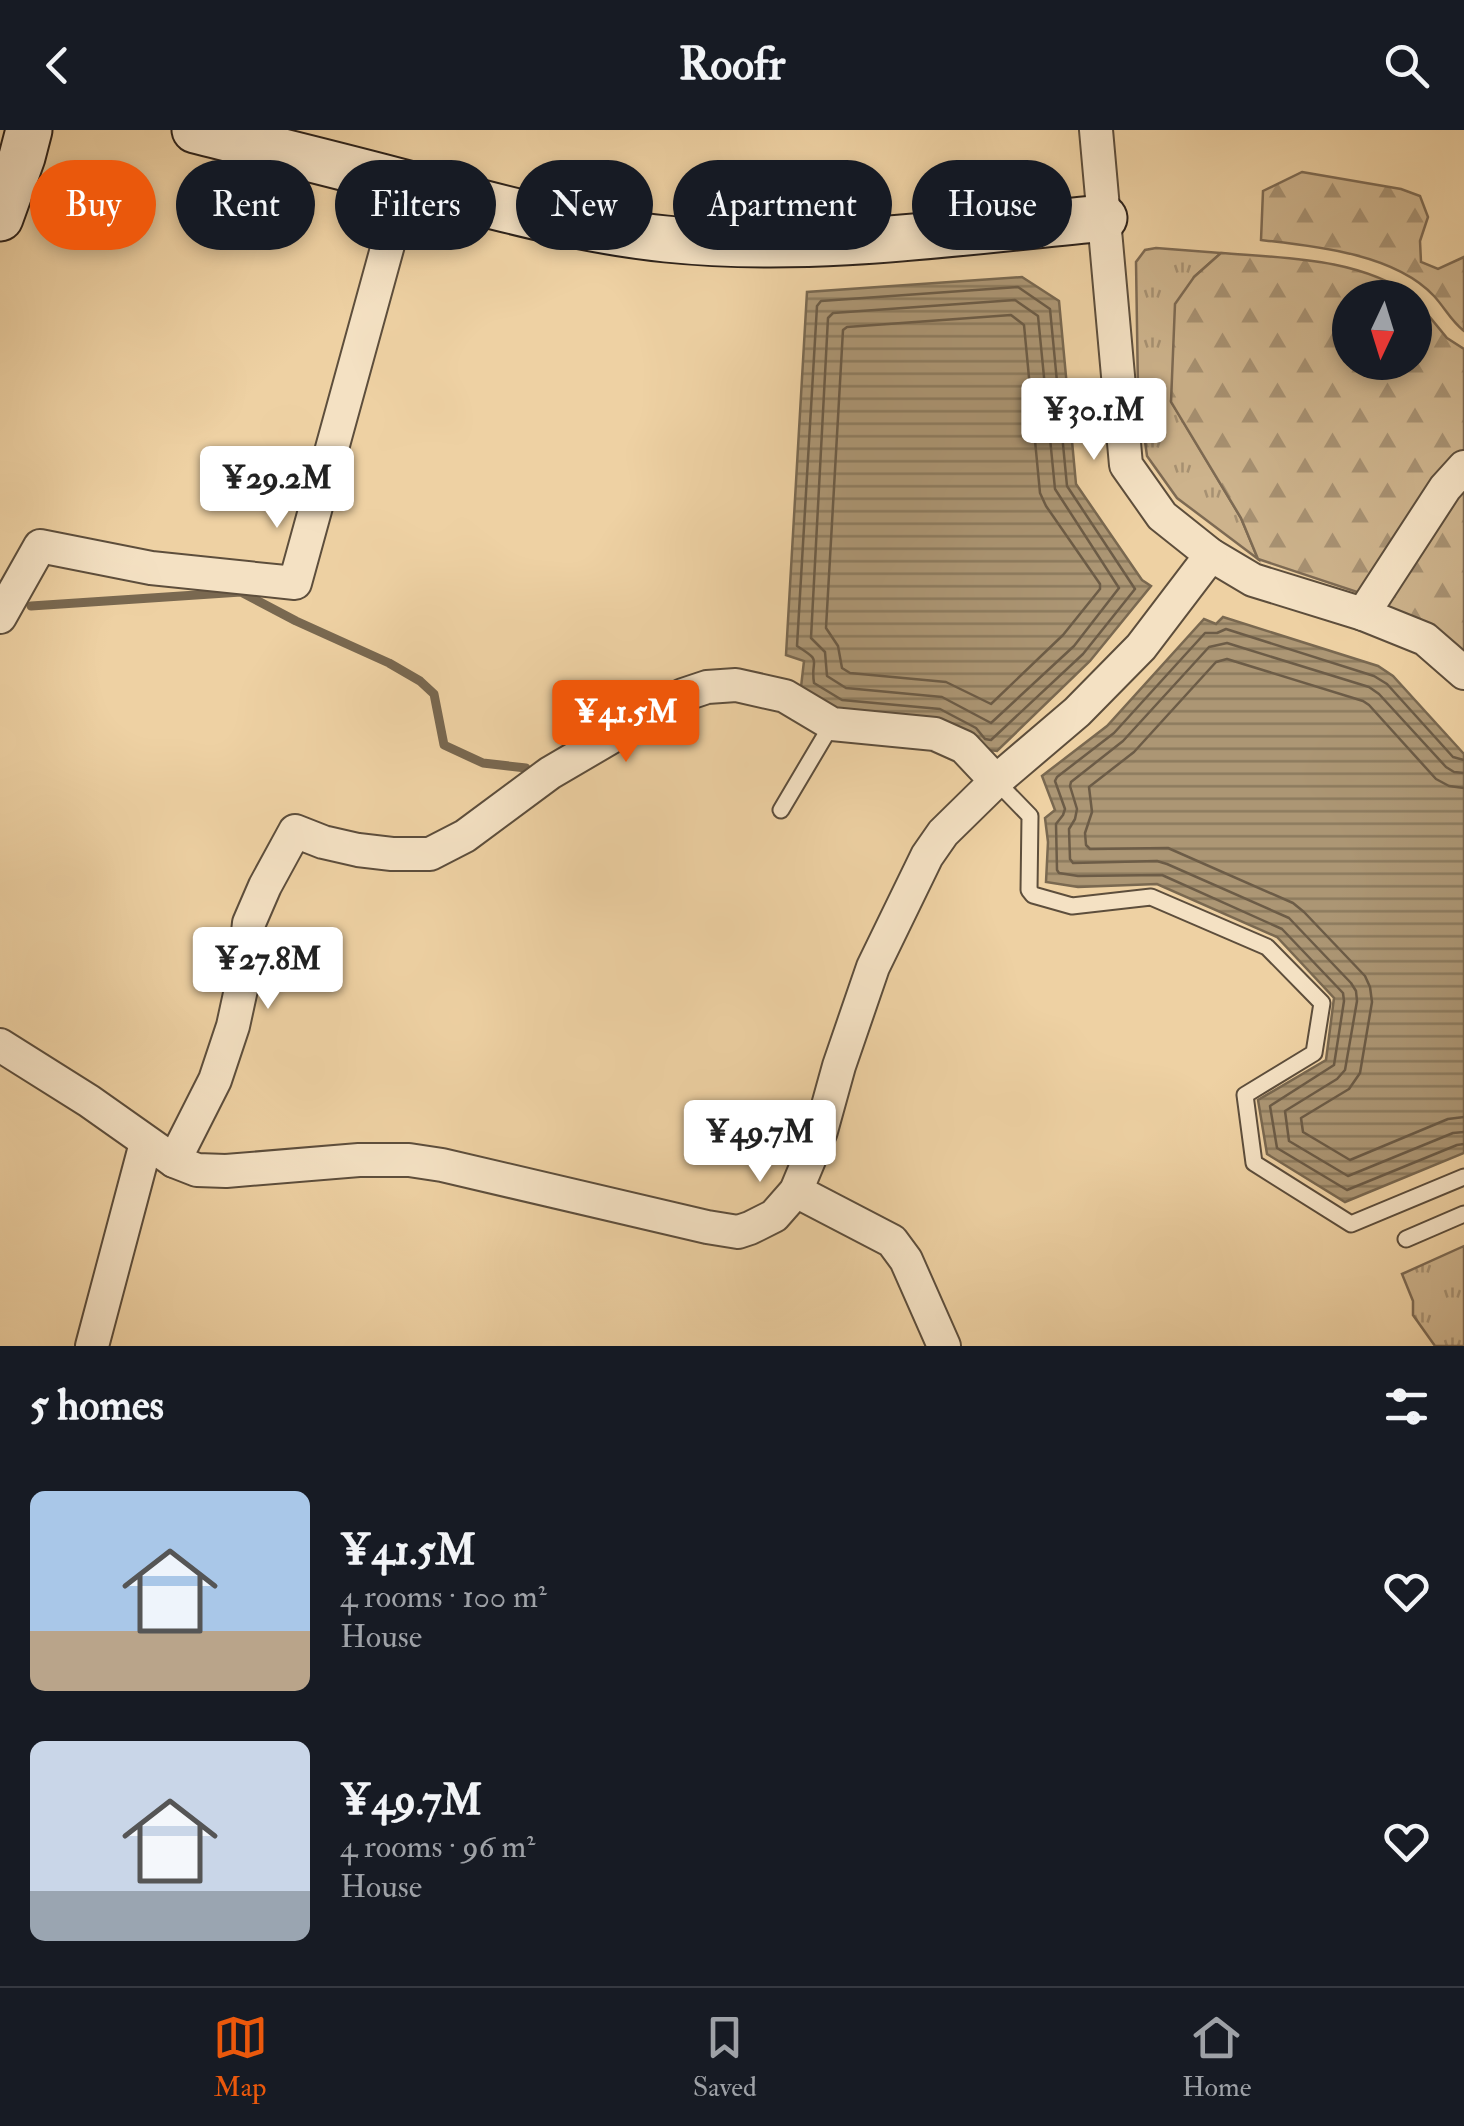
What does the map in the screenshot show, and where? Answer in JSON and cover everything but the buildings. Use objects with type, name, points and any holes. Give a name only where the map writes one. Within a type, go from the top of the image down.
[{"type":"street","points":[[0,218],[29,130]]},
{"type":"street","points":[[195,130],[335,165]]},
{"type":"street","points":[[1096,130],[1126,466],[1162,516],[1252,580],[1362,614],[1425,639],[1464,673]]},
{"type":"street","points":[[496,207],[597,230],[668,240],[749,243],[854,242],[1104,218]]},
{"type":"street","points":[[0,617],[40,546],[151,568],[295,583],[387,250]]},
{"type":"street","points":[[1362,614],[1444,488],[1464,468]]},
{"type":"street","points":[[0,1046],[90,1101],[174,1161],[197,1170],[359,1160],[425,1162],[738,1232],[774,1216],[796,1191],[821,1130],[873,967],[912,884],[943,833],[996,781],[1077,712],[1142,647],[1212,555]]},
{"type":"street","points":[[174,1161],[215,1080],[234,1026],[249,922],[294,831],[358,850],[430,854],[465,836],[550,774],[683,696],[707,688],[736,686],[785,696],[832,724],[936,734],[964,747],[996,781]]},
{"type":"street","points":[[92,1346],[146,1143]]},
{"type":"street","points":[[796,1191],[892,1241],[906,1260],[944,1346]]},
{"type":"lane","points":[[781,810],[832,724]]},
{"type":"lane","points":[[996,781],[1030,816],[1033,894],[1072,906],[1151,897],[1267,947],[1322,1002],[1314,1053],[1245,1095],[1254,1163],[1351,1224],[1464,1177]]},
{"type":"lane","points":[[1406,1239],[1464,1214]]},
{"type":"green space","points":[[1302,172],[1401,189],[1420,196],[1428,217],[1420,241],[1421,262],[1438,269],[1464,257],[1464,331],[1432,294],[1432,280],[1415,280],[1353,254],[1261,240],[1263,191]]},
{"type":"green space","points":[[1145,250],[1221,253],[1194,277],[1171,401],[1241,518],[1258,559],[1177,498],[1147,456],[1138,390],[1136,262]]},
{"type":"green space","points":[[1221,253],[1321,262],[1383,280],[1332,280],[1332,380],[1432,380],[1432,320],[1447,338],[1464,349],[1464,457],[1360,593],[1258,559],[1241,518],[1171,402],[1175,304],[1194,277]]},
{"type":"green space","points":[[1464,482],[1464,654],[1385,608]]},
{"type":"green space","points":[[1464,1246],[1464,1346],[1435,1346],[1413,1315],[1413,1301],[1402,1274]]},
{"type":"water","points":[[1022,277],[1059,301],[1076,484],[1142,580],[1151,586],[1090,661],[997,751],[838,710],[801,687],[804,661],[786,655],[807,292]]},
{"type":"water","points":[[1223,617],[1378,666],[1393,676],[1464,754],[1464,1153],[1345,1202],[1267,1154],[1258,1100],[1326,1060],[1334,998],[1277,937],[1157,884],[1078,887],[1046,882],[1045,818],[1055,810],[1042,776],[1107,726],[1204,619],[1216,624]]},
{"type":"waterway","points":[[31,606],[241,592],[420,681],[434,694],[444,745],[483,763],[526,768]]}]
